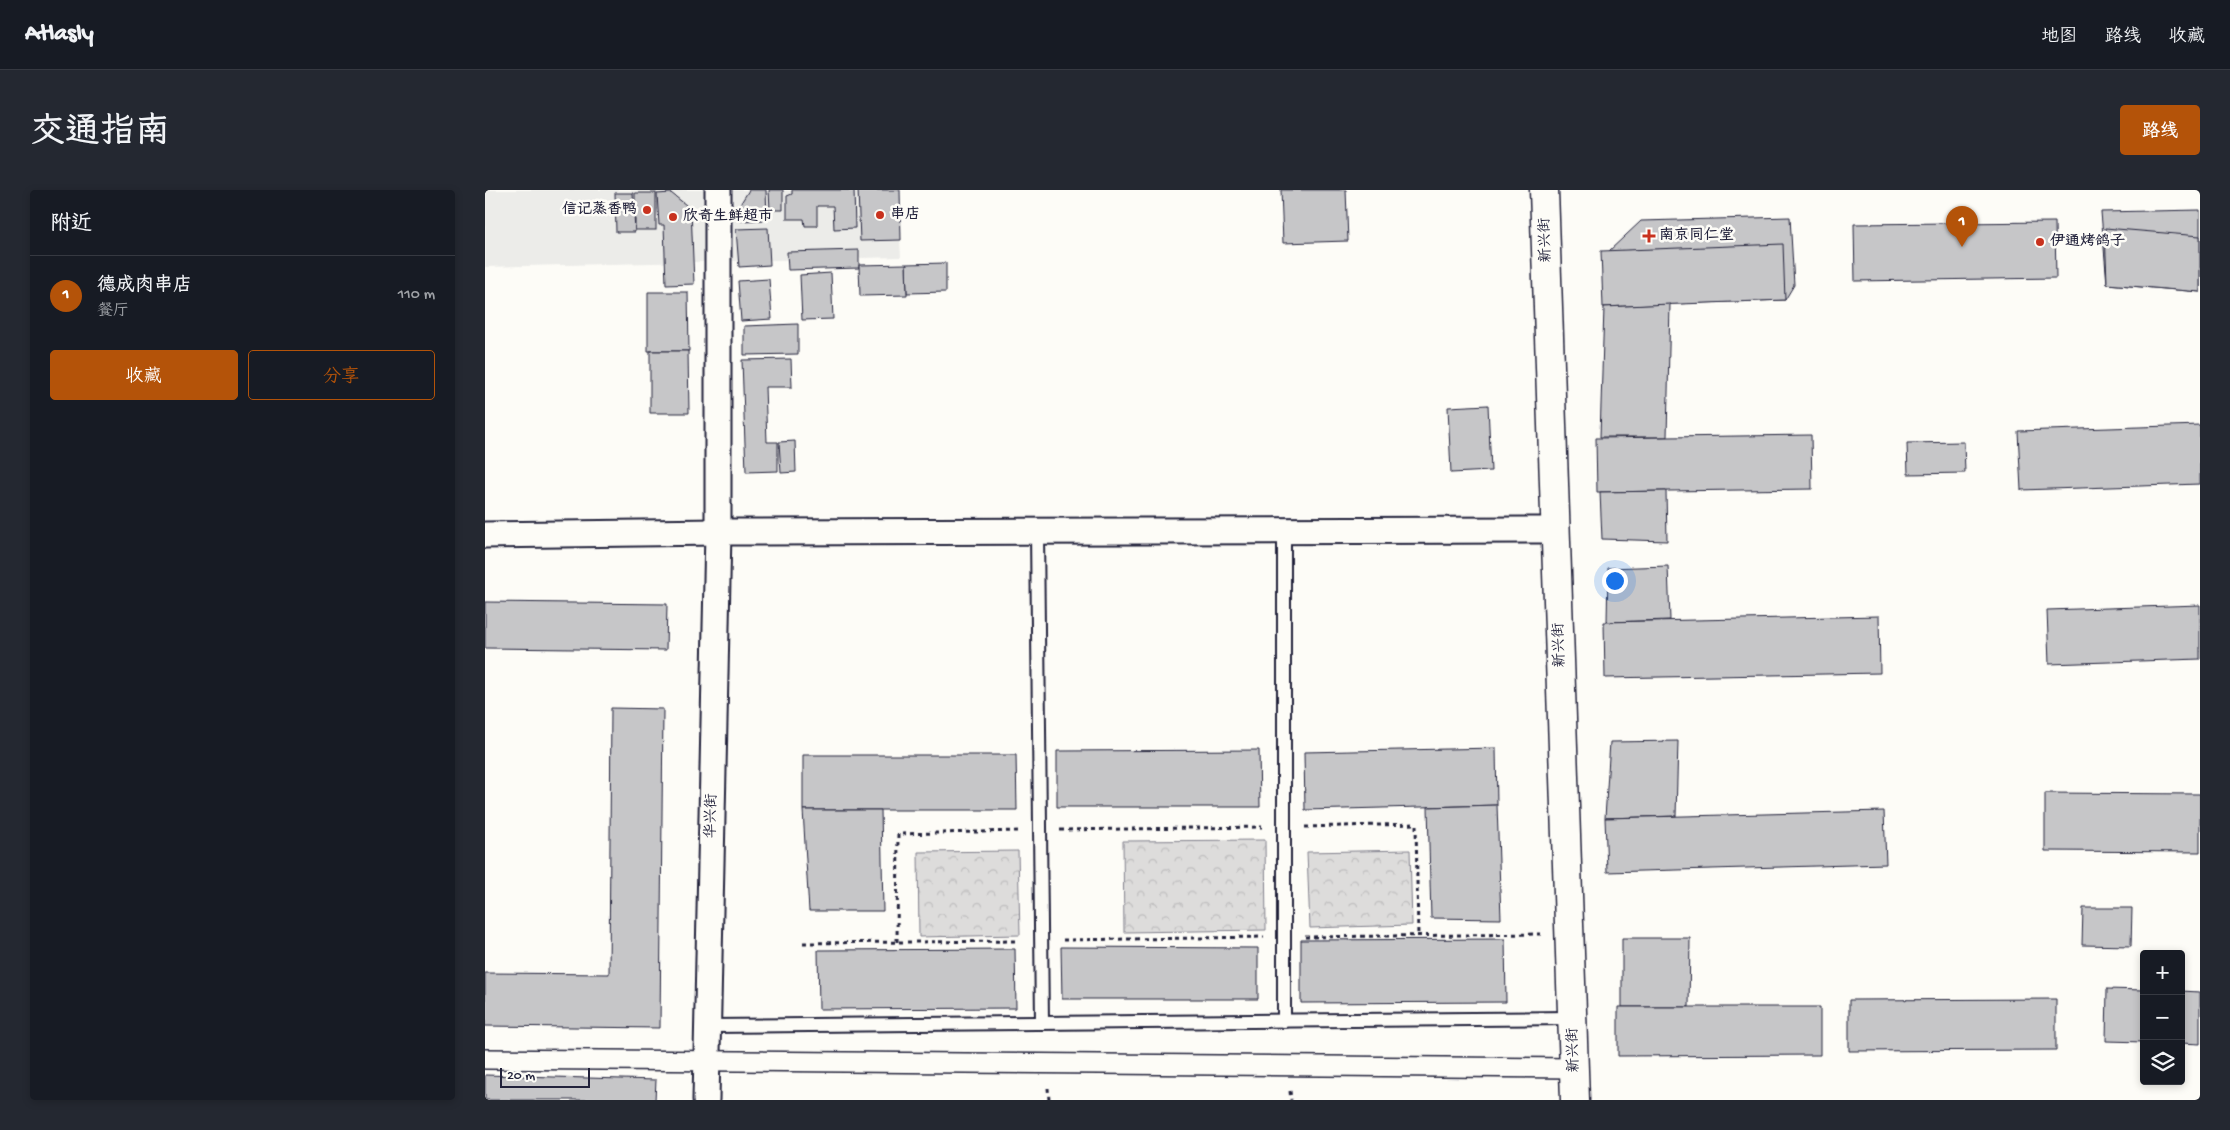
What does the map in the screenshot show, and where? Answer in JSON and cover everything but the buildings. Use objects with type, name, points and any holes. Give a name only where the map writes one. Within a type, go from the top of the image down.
[{"type":"street","name":"华兴街","points":[[706,1100],[718,532],[718,190]]},
{"type":"street","name":"新兴街","points":[[1544,190],[1575,1100]]},
{"type":"street","points":[[485,535],[718,532],[1556,530]]},
{"type":"street","points":[[485,1059],[1575,1068]]},
{"type":"lane","points":[[1037,531],[1042,1023]]},
{"type":"lane","points":[[1284,531],[1284,1021]]},
{"type":"lane","points":[[708,1026],[1573,1018]]},
{"type":"path","points":[[897,942],[898,834],[1416,824],[1418,936]]},
{"type":"path","points":[[803,943],[1570,934]]},
{"type":"shaded area","points":[[485,190],[897,190],[901,257],[485,267]]},
{"type":"green space","points":[[1265,840],[1266,930],[1124,932],[1123,841]]},
{"type":"green space","points":[[1410,850],[1412,925],[1310,928],[1307,852]]},
{"type":"green space","points":[[1018,851],[1020,935],[919,937],[918,852]]},
{"type":"place","name":"信记蒸香鸭","points":[[647,210]]},
{"type":"place","name":"串店","points":[[880,215]]},
{"type":"place","name":"欣奇生鲜超市","points":[[673,217]]},
{"type":"place","name":"南京同仁堂","points":[[1649,236]]},
{"type":"place","name":"伊通烤鸽子","points":[[2040,242]]},
{"type":"place","name":"德成肉串店","points":[[1962,247]]}]
